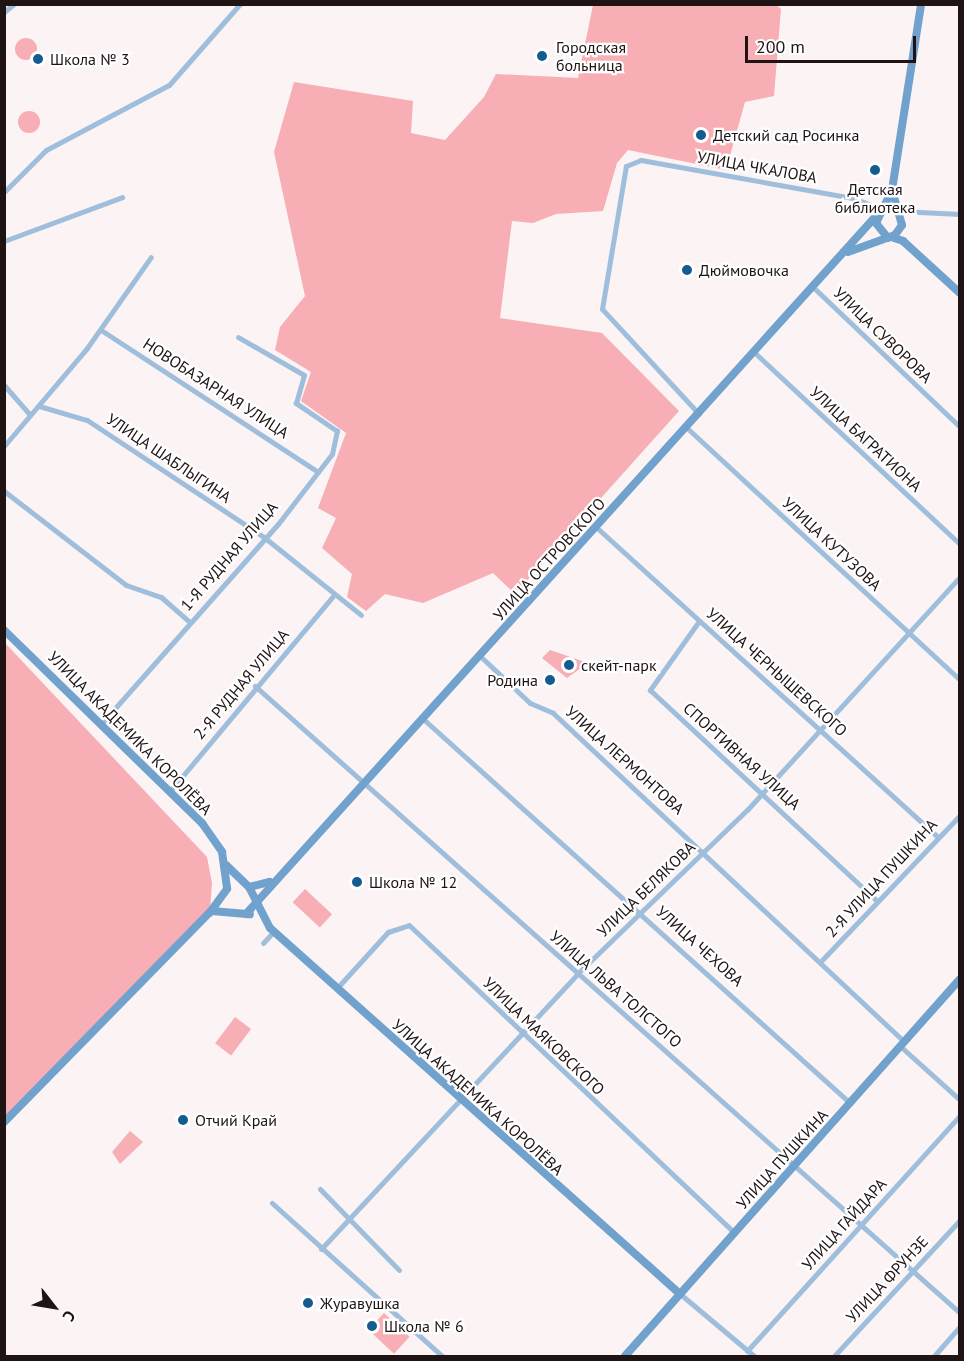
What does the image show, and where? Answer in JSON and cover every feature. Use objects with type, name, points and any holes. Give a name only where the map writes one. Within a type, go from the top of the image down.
[{"type":"street","points":[[4,12],[14,4]]},
{"type":"street","points":[[4,192],[58,142],[169,85],[240,4]]},
{"type":"street","name":"УЛИЦА ОСТРОВСКОГО","points":[[255,901],[269,882],[847,253],[880,212],[892,190],[921,4]]},
{"type":"street","name":"УЛИЦА ЧКАЛОВА","points":[[699,414],[602,309],[626,166],[641,160],[853,198],[880,212]]},
{"type":"street","name":"УЛИЦА ОСТРОВСКОГО","points":[[847,253],[889,238],[899,231],[899,211],[892,190]]},
{"type":"street","points":[[4,241],[122,197]]},
{"type":"street","points":[[903,241],[889,238],[876,226],[880,212],[960,214]]},
{"type":"street","points":[[899,231],[903,241],[960,293]]},
{"type":"street","points":[[4,446],[101,330],[151,258]]},
{"type":"street","name":"УЛИЦА СУВОРОВА","points":[[814,288],[960,427]]},
{"type":"street","name":"НОВОБАЗАРНАЯ УЛИЦА","points":[[101,330],[315,470]]},
{"type":"street","name":"1-Я РУДНАЯ УЛИЦА","points":[[101,724],[189,621],[265,538],[315,470],[332,454],[337,431],[296,403],[304,375],[238,337]]},
{"type":"street","name":"УЛИЦА БАГРАТИОНА","points":[[754,353],[960,544]]},
{"type":"street","points":[[4,385],[30,415]]},
{"type":"street","name":"УЛИЦА ШАБЛЫГИНА","points":[[39,406],[87,420],[317,575],[333,596],[361,615]]},
{"type":"street","name":"УЛИЦА КУТУЗОВА","points":[[687,428],[960,680]]},
{"type":"street","points":[[4,491],[126,585],[161,597],[189,621]]},
{"type":"street","name":"УЛИЦА ЧЕРНЫШЕВСКОГО","points":[[597,527],[699,621],[822,729],[938,837]]},
{"type":"street","name":"УЛИЦА БЕЛЯКОВА","points":[[321,1249],[520,1032],[763,793],[960,577]]},
{"type":"street","name":"2-Я РУДНАЯ УЛИЦА","points":[[170,791],[255,686],[333,596]]},
{"type":"street","name":"СПОРТИВНАЯ УЛИЦА","points":[[699,621],[650,690],[877,901]]},
{"type":"street","name":"УЛИЦА АКАДЕМИКА КОРОЛЁВА","points":[[4,630],[170,791],[213,836],[225,863]]},
{"type":"street","name":"УЛИЦА ЛЕРМОНТОВА","points":[[479,655],[530,703],[553,713],[822,960],[902,1044],[960,1100]]},
{"type":"street","name":"УЛИЦА ЛЬВА ТОЛСТОГО","points":[[255,686],[795,1164],[832,1203],[863,1224],[960,1313]]},
{"type":"street","name":"УЛИЦА ЧЕХОВА","points":[[421,717],[642,912],[850,1102]]},
{"type":"street","name":"2-Я УЛИЦА ПУШКИНА","points":[[822,960],[960,815]]},
{"type":"street","points":[[225,863],[245,885],[255,901],[260,918]]},
{"type":"street","points":[[225,863],[228,911]]},
{"type":"street","points":[[4,1122],[212,911],[226,892],[245,885],[269,882]]},
{"type":"street","points":[[246,914],[255,901]]},
{"type":"street","points":[[212,911],[228,911],[260,918]]},
{"type":"street","name":"УЛИЦА АКАДЕМИКА КОРОЛЁВА","points":[[260,918],[679,1293]]},
{"type":"street","name":"УЛИЦА МАЯКОВСКОГО","points":[[337,988],[388,932],[409,925],[734,1232]]},
{"type":"street","points":[[262,943],[274,931]]},
{"type":"street","name":"УЛИЦА ПУШКИНА","points":[[625,1356],[960,980]]},
{"type":"street","name":"УЛИЦА ГАЙДАРА","points":[[747,1351],[960,1115]]},
{"type":"street","points":[[320,1189],[399,1270]]},
{"type":"street","points":[[272,1203],[442,1356]]},
{"type":"street","name":"УЛИЦА ФРУНЗЕ","points":[[834,1356],[960,1220]]},
{"type":"street","points":[[679,1293],[754,1356]]},
{"type":"street","points":[[934,1356],[960,1326]]},
{"type":"shaded area","points":[[593,5],[776,5],[781,9],[774,96],[745,102],[726,170],[628,150],[617,163],[603,211],[556,214],[533,223],[512,221],[500,318],[602,333],[679,411],[515,594],[493,573],[423,603],[385,594],[366,611],[347,597],[352,574],[322,548],[336,518],[318,508],[346,433],[301,401],[311,372],[275,350],[280,327],[305,296],[274,152],[294,82],[413,101],[411,133],[445,140],[484,97],[496,74],[578,78]]},
{"type":"shaded area","points":[[26,38],[34,41],[37,49],[34,57],[26,60],[18,57],[15,49],[18,41]]},
{"type":"shaded area","points":[[25,111],[33,111],[40,118],[40,126],[33,133],[25,133],[18,126],[18,118]]},
{"type":"shaded area","points":[[5,643],[207,857],[212,883],[210,912],[5,1118]]},
{"type":"shaded area","name":"скейт-парк","points":[[550,650],[588,663],[567,678],[542,658]]},
{"type":"shaded area","points":[[305,889],[332,914],[320,927],[293,902]]},
{"type":"shaded area","points":[[235,1017],[251,1029],[231,1055],[215,1043]]},
{"type":"shaded area","points":[[130,1131],[143,1142],[120,1164],[112,1152]]},
{"type":"shaded area","points":[[384,1313],[410,1337],[394,1354],[368,1330]]},
{"type":"place","name":"Городская больница","points":[[542,56]]},
{"type":"place","name":"Школа № 3","points":[[38,59]]},
{"type":"place","name":"Детский сад Росинка","points":[[701,135]]},
{"type":"place","name":"Детская библиотека","points":[[875,170]]},
{"type":"place","name":"Дюймовочка","points":[[687,270]]},
{"type":"place","name":"скейт-парк","points":[[569,665]]},
{"type":"place","name":"Родина","points":[[550,680]]},
{"type":"place","name":"Школа № 12","points":[[357,882]]},
{"type":"place","name":"Отчий Край","points":[[183,1120]]},
{"type":"place","name":"Журавушка","points":[[308,1303]]},
{"type":"place","name":"Школа № 6","points":[[372,1326]]}]
